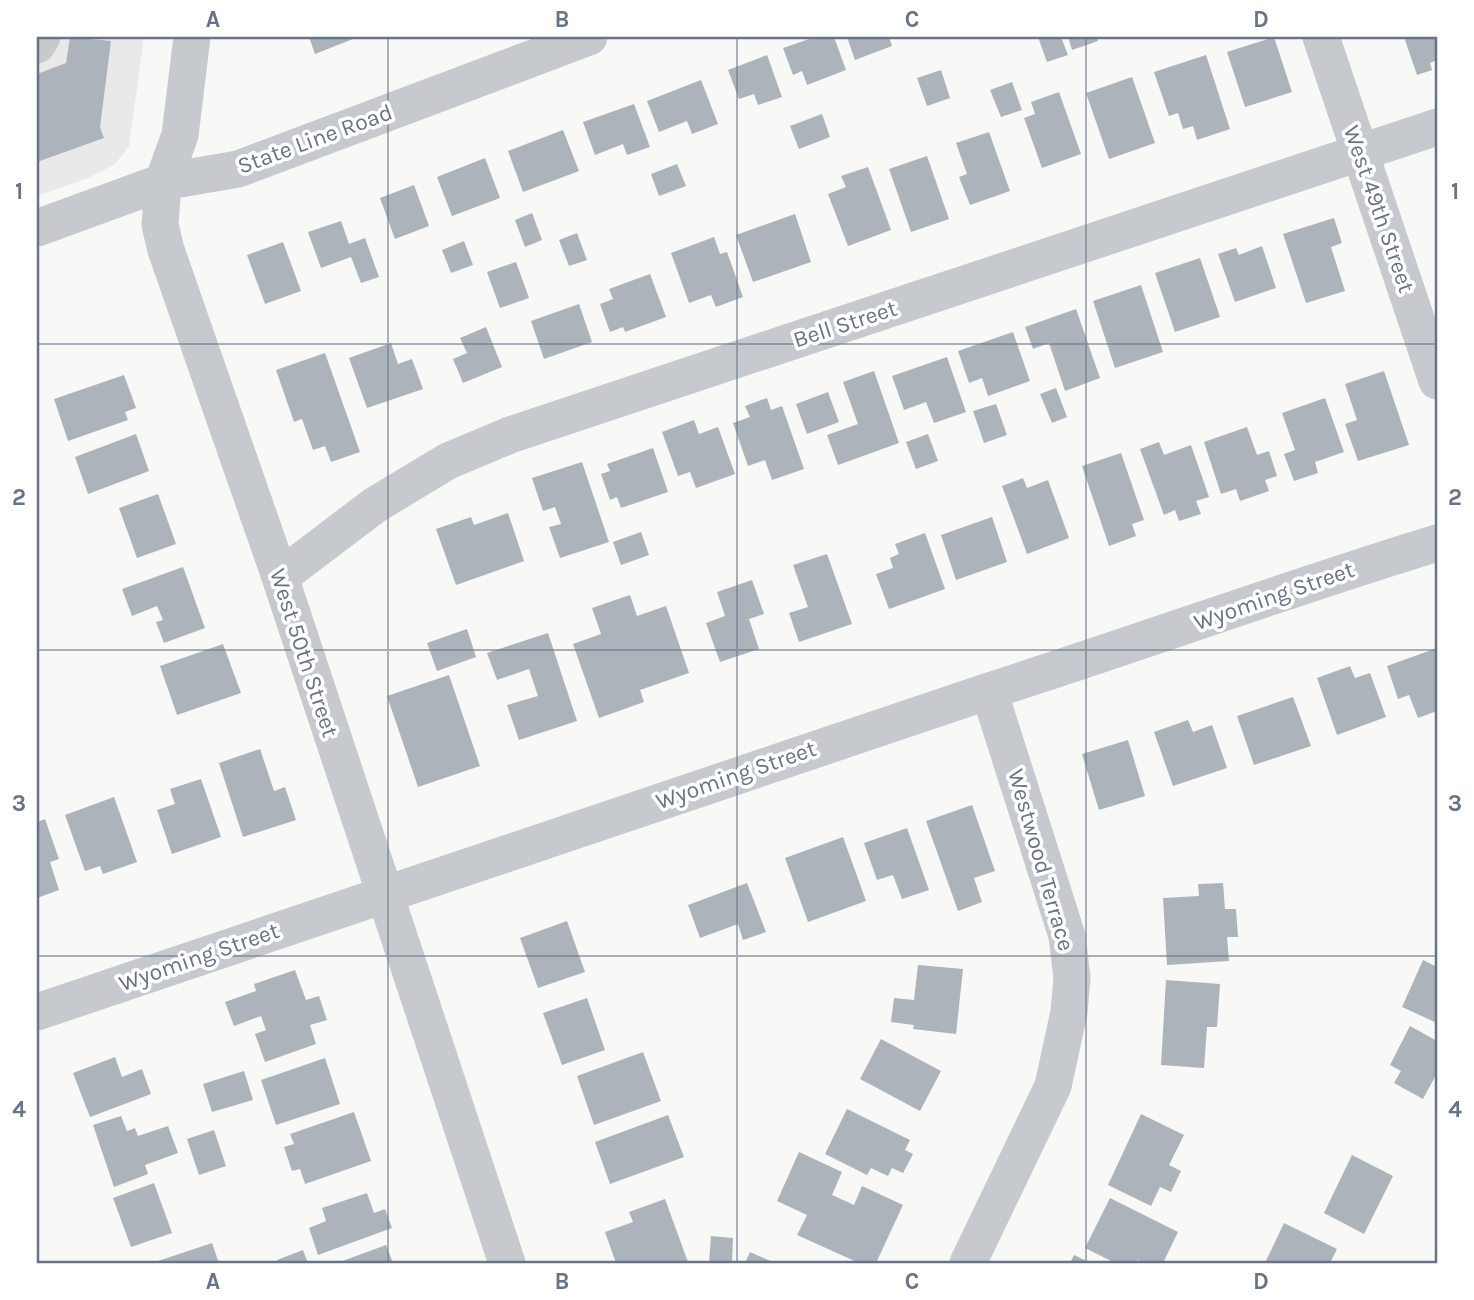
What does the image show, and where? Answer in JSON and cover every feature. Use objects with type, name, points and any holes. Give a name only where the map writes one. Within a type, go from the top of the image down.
[{"type":"street","points":[[37,45],[42,37]]},
{"type":"street","name":"West 50th Street","points":[[192,37],[180,135],[163,182],[160,225],[166,250],[280,577],[507,1263]]},
{"type":"street","name":"State Line Road","points":[[37,228],[163,182],[239,169],[589,37]]},
{"type":"street","name":"West 49th Street","points":[[1321,37],[1437,382]]},
{"type":"street","name":"Bell Street","points":[[280,577],[375,505],[448,461],[510,435],[1437,127]]},
{"type":"street","name":"Wyoming Street","points":[[37,1012],[1128,646],[1321,578],[1437,543]]},
{"type":"street","name":"Westwood Terrace","points":[[968,1263],[1053,1086],[1069,1012],[1072,978],[1067,936],[989,691]]},
{"type":"shaded area","points":[[37,37],[144,37],[129,146],[115,164],[88,178],[37,196]]},
{"type":"building","points":[[70,37],[111,41],[100,127],[104,138],[37,162],[37,74],[66,63]]},
{"type":"building","points":[[309,37],[358,37],[315,54]]},
{"type":"building","points":[[815,37],[834,37],[846,70],[807,85],[802,71],[793,75],[783,48]]},
{"type":"building","points":[[847,37],[889,37],[892,46],[855,60]]},
{"type":"building","points":[[1038,37],[1061,37],[1068,55],[1047,62]]},
{"type":"building","points":[[1068,37],[1097,37],[1098,41],[1072,50]]},
{"type":"building","points":[[1274,37],[1292,92],[1245,107],[1227,52]]},
{"type":"building","points":[[1404,37],[1437,37],[1437,60],[1430,63],[1432,70],[1417,75]]},
{"type":"building","points":[[767,55],[782,97],[758,105],[754,94],[739,99],[728,70]]},
{"type":"building","points":[[1206,55],[1230,129],[1197,140],[1193,126],[1183,129],[1178,113],[1169,116],[1154,72]]},
{"type":"building","points":[[941,70],[950,98],[927,106],[917,78]]},
{"type":"building","points":[[1132,77],[1155,143],[1109,159],[1086,93]]},
{"type":"building","points":[[701,80],[718,124],[692,134],[687,121],[659,132],[647,101]]},
{"type":"building","points":[[1012,82],[1022,110],[1001,117],[990,90]]},
{"type":"building","points":[[1059,92],[1081,154],[1042,168],[1024,118],[1035,114],[1031,102]]},
{"type":"building","points":[[634,104],[650,147],[627,155],[623,144],[595,155],[583,122]]},
{"type":"building","points":[[822,114],[830,137],[799,149],[790,126]]},
{"type":"building","points":[[563,130],[579,171],[523,192],[508,151]]},
{"type":"building","points":[[989,132],[1010,191],[970,205],[959,177],[967,174],[956,143]]},
{"type":"building","points":[[927,156],[949,219],[911,232],[889,169]]},
{"type":"building","points":[[485,158],[500,198],[452,216],[437,177]]},
{"type":"building","points":[[677,164],[686,186],[659,196],[651,174]]},
{"type":"building","points":[[868,167],[891,230],[848,246],[828,194],[846,187],[841,176]]},
{"type":"building","points":[[414,185],[429,226],[395,239],[380,198]]},
{"type":"building","points":[[532,213],[542,240],[525,247],[515,220]]},
{"type":"building","points":[[795,214],[811,262],[753,282],[736,235]]},
{"type":"building","points":[[1334,218],[1342,243],[1331,247],[1345,291],[1306,303],[1283,234]]},
{"type":"building","points":[[341,221],[349,244],[365,238],[379,277],[361,283],[351,257],[321,268],[308,232]]},
{"type":"building","points":[[577,233],[587,260],[569,266],[559,240]]},
{"type":"building","points":[[714,237],[720,254],[727,252],[743,297],[716,307],[711,295],[689,303],[671,253]]},
{"type":"building","points":[[464,241],[473,265],[451,273],[442,250]]},
{"type":"building","points":[[283,242],[301,291],[265,304],[247,255]]},
{"type":"building","points":[[1262,246],[1276,288],[1235,302],[1218,254],[1236,248],[1239,255]]},
{"type":"building","points":[[1200,258],[1220,317],[1175,332],[1155,273]]},
{"type":"building","points":[[516,262],[529,298],[500,308],[487,272]]},
{"type":"building","points":[[650,274],[666,317],[625,332],[623,327],[610,332],[600,304],[613,299],[609,289]]},
{"type":"building","points":[[1141,285],[1163,352],[1115,368],[1093,301]]},
{"type":"building","points":[[579,304],[592,342],[544,359],[531,321]]},
{"type":"building","points":[[1076,309],[1100,378],[1065,391],[1049,343],[1033,349],[1025,327]]},
{"type":"building","points":[[486,327],[502,367],[463,383],[453,359],[467,353],[460,338]]},
{"type":"building","points":[[1013,332],[1030,381],[988,396],[982,378],[969,383],[958,351]]},
{"type":"building","points":[[391,343],[398,364],[412,359],[423,389],[367,408],[349,358]]},
{"type":"building","points":[[325,353],[360,452],[331,462],[325,446],[313,450],[302,419],[294,422],[276,370]]},
{"type":"building","points":[[947,357],[966,412],[934,423],[926,402],[904,410],[892,376]]},
{"type":"building","points":[[874,371],[899,443],[838,465],[827,435],[858,424],[843,382]]},
{"type":"building","points":[[1384,371],[1409,445],[1358,461],[1345,424],[1357,420],[1345,384]]},
{"type":"building","points":[[124,375],[136,408],[125,412],[128,420],[68,441],[54,399]]},
{"type":"building","points":[[1056,388],[1067,417],[1052,423],[1040,394]]},
{"type":"building","points":[[828,392],[839,422],[807,434],[796,404]]},
{"type":"building","points":[[767,398],[771,410],[782,406],[804,469],[772,480],[765,460],[748,466],[733,423],[750,417],[745,406]]},
{"type":"building","points":[[1325,398],[1344,452],[1315,462],[1318,473],[1294,481],[1284,454],[1295,450],[1282,413]]},
{"type":"building","points":[[996,404],[1007,435],[984,443],[973,411]]},
{"type":"building","points":[[694,420],[699,434],[718,427],[735,474],[696,488],[690,472],[678,476],[662,432]]},
{"type":"building","points":[[1247,427],[1257,455],[1269,451],[1277,476],[1265,480],[1269,491],[1240,501],[1236,489],[1221,494],[1204,442]]},
{"type":"building","points":[[136,434],[149,471],[88,494],[75,457]]},
{"type":"building","points":[[928,434],[938,461],[916,469],[906,442]]},
{"type":"building","points":[[1159,442],[1164,455],[1191,445],[1209,497],[1196,501],[1201,514],[1179,521],[1175,510],[1164,515],[1140,449]]},
{"type":"building","points":[[653,448],[668,492],[621,508],[617,497],[610,500],[601,474],[610,471],[607,464]]},
{"type":"building","points":[[1121,453],[1144,520],[1132,524],[1136,536],[1109,546],[1082,466]]},
{"type":"building","points":[[582,462],[609,542],[560,558],[549,527],[561,524],[555,507],[543,511],[532,478]]},
{"type":"building","points":[[1023,478],[1027,488],[1048,480],[1069,538],[1027,554],[1002,486]]},
{"type":"building","points":[[158,494],[176,544],[137,558],[119,508]]},
{"type":"building","points":[[508,513],[524,561],[456,585],[436,529],[471,517],[474,525]]},
{"type":"building","points":[[992,517],[1007,562],[956,580],[941,535]]},
{"type":"building","points":[[641,532],[649,555],[621,565],[613,542]]},
{"type":"building","points":[[925,533],[945,589],[889,609],[876,574],[893,568],[890,558],[899,554],[895,544]]},
{"type":"building","points":[[827,554],[852,624],[799,642],[789,613],[808,607],[793,565]]},
{"type":"building","points":[[183,567],[205,628],[164,643],[156,622],[163,620],[157,606],[132,616],[122,589]]},
{"type":"building","points":[[752,580],[764,614],[749,619],[759,649],[720,662],[706,623],[725,616],[717,592]]},
{"type":"building","points":[[630,595],[637,616],[666,606],[689,673],[640,690],[644,702],[599,718],[573,644],[601,634],[592,608]]},
{"type":"building","points":[[467,629],[476,657],[437,671],[427,643]]},
{"type":"building","points":[[548,633],[577,721],[519,740],[507,705],[538,696],[529,669],[497,680],[487,653]]},
{"type":"building","points":[[223,644],[241,693],[177,715],[160,666]]},
{"type":"building","points":[[1437,648],[1437,711],[1418,718],[1409,695],[1398,699],[1387,666]]},
{"type":"building","points":[[1350,666],[1355,678],[1370,673],[1386,717],[1337,735],[1317,678]]},
{"type":"building","points":[[449,675],[480,766],[418,787],[387,696]]},
{"type":"building","points":[[1293,697],[1311,746],[1254,765],[1237,716]]},
{"type":"building","points":[[1188,720],[1193,732],[1212,725],[1227,768],[1173,786],[1154,732]]},
{"type":"building","points":[[1128,740],[1145,796],[1099,810],[1082,754]]},
{"type":"building","points":[[260,749],[274,791],[285,787],[296,820],[243,837],[219,763]]},
{"type":"building","points":[[201,779],[221,837],[172,854],[157,810],[175,804],[170,789]]},
{"type":"building","points":[[114,797],[137,862],[103,874],[100,866],[85,871],[65,815]]},
{"type":"building","points":[[972,805],[995,871],[974,878],[982,902],[958,911],[926,821]]},
{"type":"building","points":[[45,819],[59,859],[50,862],[59,890],[37,898],[37,822]]},
{"type":"building","points":[[907,828],[929,890],[902,899],[893,875],[877,880],[864,843]]},
{"type":"building","points":[[843,837],[866,901],[808,922],[785,858]]},
{"type":"building","points":[[747,883],[766,932],[743,940],[738,924],[700,938],[688,905]]},
{"type":"building","points":[[1223,883],[1225,909],[1236,909],[1238,937],[1227,937],[1229,961],[1167,965],[1163,898],[1199,896],[1198,884]]},
{"type":"building","points":[[567,921],[585,972],[538,988],[520,938]]},
{"type":"building","points":[[1423,960],[1437,967],[1437,1023],[1402,1007]]},
{"type":"building","points":[[918,965],[963,969],[956,1034],[913,1029],[914,1025],[891,1022],[894,998],[914,1000]]},
{"type":"building","points":[[295,970],[306,1000],[319,996],[327,1020],[310,1025],[316,1044],[265,1062],[255,1034],[266,1030],[261,1016],[234,1026],[225,1002],[256,991],[254,984]]},
{"type":"building","points":[[1166,980],[1220,984],[1217,1027],[1207,1027],[1204,1068],[1161,1065]]},
{"type":"building","points":[[587,998],[605,1050],[562,1065],[543,1013]]},
{"type":"building","points":[[1410,1026],[1437,1041],[1437,1073],[1423,1099],[1394,1083],[1401,1071],[1390,1065]]},
{"type":"building","points":[[881,1039],[941,1071],[920,1111],[860,1079]]},
{"type":"building","points":[[643,1052],[661,1101],[594,1125],[577,1076]]},
{"type":"building","points":[[115,1057],[122,1077],[142,1069],[151,1094],[90,1117],[73,1073]]},
{"type":"building","points":[[325,1058],[340,1104],[276,1125],[261,1080]]},
{"type":"building","points":[[244,1071],[253,1100],[212,1112],[203,1084]]},
{"type":"building","points":[[847,1109],[910,1140],[905,1150],[913,1154],[903,1173],[892,1168],[888,1176],[871,1168],[867,1175],[825,1154]]},
{"type":"building","points":[[354,1112],[371,1161],[305,1184],[300,1169],[292,1171],[284,1147],[294,1144],[290,1134]]},
{"type":"building","points":[[1141,1114],[1184,1135],[1169,1165],[1181,1171],[1171,1192],[1160,1187],[1151,1206],[1108,1185]]},
{"type":"building","points":[[668,1115],[684,1157],[610,1184],[595,1142]]},
{"type":"building","points":[[121,1116],[127,1131],[135,1128],[138,1136],[168,1126],[178,1153],[145,1165],[148,1174],[114,1187],[93,1125]]},
{"type":"building","points":[[214,1130],[226,1166],[199,1175],[187,1139]]},
{"type":"building","points":[[799,1152],[842,1172],[832,1195],[854,1205],[862,1186],[903,1205],[876,1263],[859,1263],[797,1235],[807,1215],[777,1201]]},
{"type":"building","points":[[1352,1155],[1393,1176],[1364,1234],[1324,1213]]},
{"type":"building","points":[[154,1183],[172,1233],[131,1247],[113,1198]]},
{"type":"building","points":[[367,1193],[374,1213],[385,1209],[392,1228],[318,1255],[309,1228],[326,1221],[322,1208]]},
{"type":"building","points":[[1110,1198],[1178,1232],[1163,1263],[1143,1263],[1138,1260],[1136,1263],[1115,1263],[1085,1248]]},
{"type":"building","points":[[665,1199],[688,1262],[616,1263],[605,1232],[633,1222],[629,1212]]},
{"type":"building","points":[[1284,1223],[1337,1249],[1330,1263],[1265,1263]]},
{"type":"building","points":[[711,1236],[733,1238],[732,1263],[709,1263]]},
{"type":"building","points":[[212,1243],[219,1263],[152,1263]]},
{"type":"building","points":[[386,1245],[393,1263],[337,1263]]},
{"type":"building","points":[[303,1250],[308,1263],[278,1263],[277,1260]]},
{"type":"building","points":[[750,1252],[775,1263],[745,1263]]},
{"type":"building","points":[[1074,1255],[1091,1263],[1070,1263]]}]
